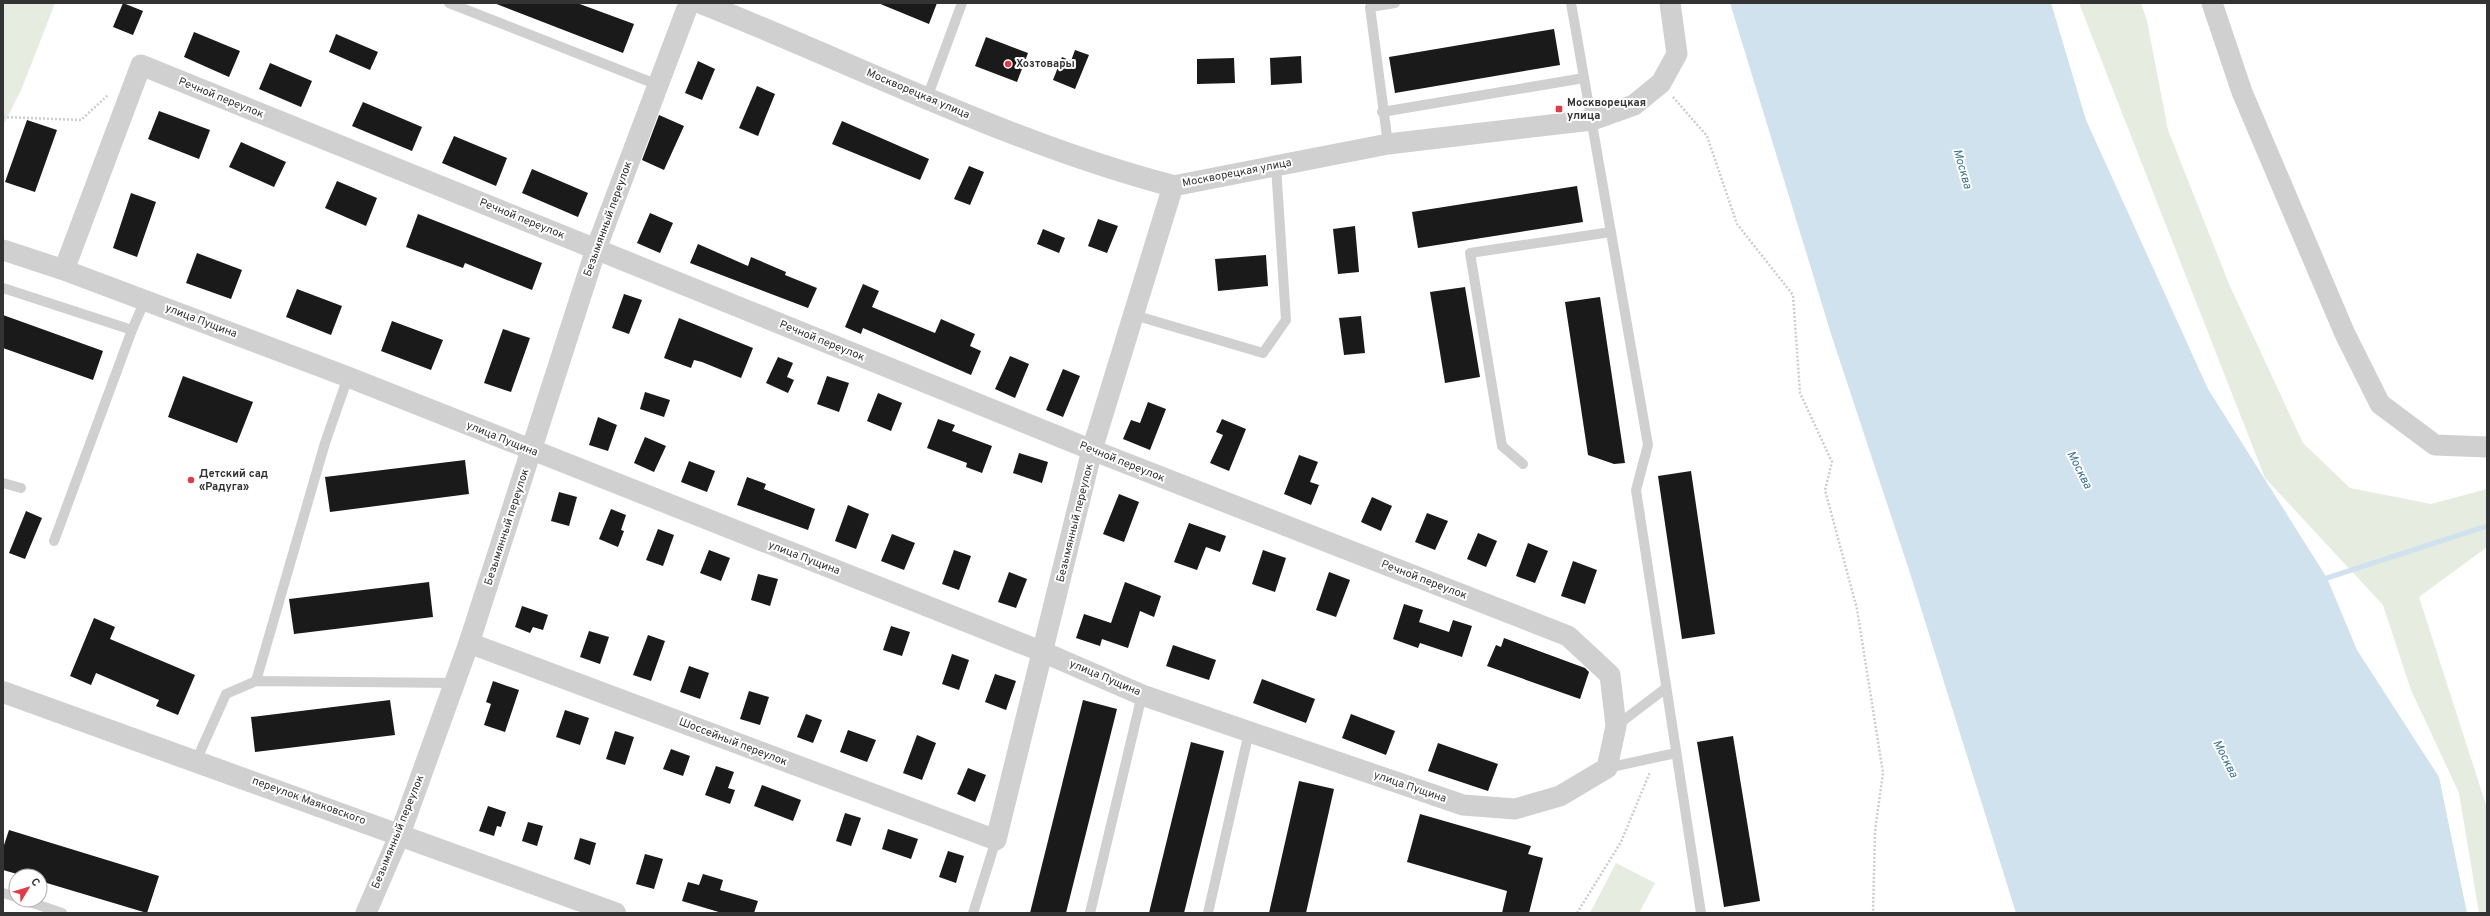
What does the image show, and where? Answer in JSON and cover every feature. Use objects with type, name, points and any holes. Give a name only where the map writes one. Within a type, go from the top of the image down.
[{"type":"street","name":"Безымянный переулок","points":[[366,913],[400,834],[455,683],[532,451],[596,249],[689,3]]},
{"type":"street","name":"Москворецкая улица","points":[[701,3],[727,8],[927,98],[1051,148],[1113,170],[1173,186],[1388,144],[1592,120],[1634,105],[1661,83],[1677,54],[1670,3]]},
{"type":"street","points":[[2212,3],[2245,99],[2344,334],[2380,404],[2435,445],[2487,448]]},
{"type":"street","name":"Речной переулок","points":[[64,270],[141,65],[1092,450],[1568,636],[1610,675],[1616,726],[1607,768]]},
{"type":"street","name":"Безымянный переулок","points":[[996,840],[1092,450],[1173,186]]},
{"type":"street","name":"улица Пущина","points":[[3,250],[64,270],[348,377],[1043,652],[1142,695],[1462,805],[1515,809],[1560,796],[1607,768]]},
{"type":"street","name":"Шоссейный переулок","points":[[469,643],[996,840]]},
{"type":"street","name":"переулок Маяковского","points":[[3,692],[400,834],[615,913]]},
{"type":"lane","points":[[449,3],[658,85]]},
{"type":"lane","points":[[927,98],[962,3]]},
{"type":"lane","points":[[1388,144],[1382,112],[1370,7],[1395,3]]},
{"type":"lane","points":[[1571,3],[1648,445],[1636,490],[1702,913]]},
{"type":"lane","points":[[1382,112],[1584,78]]},
{"type":"lane","points":[[1134,315],[1263,353],[1286,320],[1276,166]]},
{"type":"lane","points":[[1523,464],[1502,446],[1470,253],[1611,232]]},
{"type":"lane","points":[[3,288],[132,330]]},
{"type":"lane","points":[[54,541],[144,300]]},
{"type":"lane","points":[[256,681],[326,443],[348,377]]},
{"type":"lane","points":[[3,483],[21,488]]},
{"type":"lane","points":[[196,761],[226,694],[256,681],[455,683]]},
{"type":"lane","points":[[1616,726],[1666,688]]},
{"type":"lane","points":[[1090,913],[1132,727],[1142,695]]},
{"type":"lane","points":[[1208,913],[1249,732]]},
{"type":"lane","points":[[1607,768],[1676,753]]},
{"type":"lane","points":[[973,913],[996,840]]},
{"type":"lane","points":[[47,908],[62,913]]},
{"type":"path","points":[[1661,83],[1707,136],[1737,224],[1793,295],[1800,393],[1832,462],[1825,490],[1857,609],[1883,773],[1876,831],[1873,913]]},
{"type":"path","points":[[3,117],[81,120],[113,90]]},
{"type":"path","points":[[1577,913],[1621,842],[1657,757]]},
{"type":"shaded area","points":[[3,3],[55,3],[22,88],[3,126]]},
{"type":"shaded area","points":[[2079,3],[2141,3],[2147,21],[2168,130],[2229,284],[2303,443],[2350,488],[2431,504],[2487,489],[2487,547],[2419,597],[2487,808],[2487,913],[2479,913],[2459,793],[2411,690],[2383,605],[2265,478]]},
{"type":"shaded area","points":[[1616,863],[1655,883],[1639,913],[1590,913]]},
{"type":"water","name":"Москва","points":[[1730,3],[2051,3],[2086,120],[2208,389],[2327,578],[2357,650],[2439,777],[2467,913],[2016,913],[1910,573],[1832,337]]},
{"type":"building","points":[[123,3],[143,11],[133,35],[113,27]]},
{"type":"building","points":[[494,3],[577,3],[634,24],[623,53]]},
{"type":"building","points":[[878,3],[937,3],[929,24]]},
{"type":"building","points":[[1554,29],[1560,65],[1395,93],[1389,57]]},
{"type":"building","points":[[194,32],[240,51],[229,77],[184,57]]},
{"type":"building","points":[[336,34],[378,52],[370,70],[329,52]]},
{"type":"building","points":[[986,37],[1028,53],[1017,82],[975,66]]},
{"type":"building","points":[[1075,50],[1089,55],[1075,89],[1053,80],[1062,57],[1071,61]]},
{"type":"building","points":[[1301,56],[1302,83],[1271,85],[1270,58]]},
{"type":"building","points":[[1234,58],[1235,83],[1197,84],[1197,59]]},
{"type":"building","points":[[698,61],[715,69],[702,100],[685,93]]},
{"type":"building","points":[[270,63],[312,81],[301,107],[259,89]]},
{"type":"building","points":[[757,86],[775,94],[758,136],[739,128]]},
{"type":"building","points":[[363,102],[422,127],[412,151],[352,126]]},
{"type":"building","points":[[159,111],[210,130],[199,159],[148,139]]},
{"type":"building","points":[[659,115],[684,126],[664,170],[642,160]]},
{"type":"building","points":[[27,120],[57,130],[35,192],[5,182]]},
{"type":"building","points":[[842,121],[929,159],[920,180],[832,144]]},
{"type":"building","points":[[454,136],[507,158],[496,186],[442,163]]},
{"type":"building","points":[[241,142],[286,162],[274,187],[229,167]]},
{"type":"building","points":[[969,166],[984,172],[970,205],[954,199]]},
{"type":"building","points":[[532,169],[588,193],[578,217],[522,193]]},
{"type":"building","points":[[337,181],[377,198],[366,226],[325,208]]},
{"type":"building","points":[[1577,186],[1583,222],[1418,248],[1412,212]]},
{"type":"building","points":[[131,193],[156,202],[137,257],[113,248]]},
{"type":"building","points":[[650,213],[673,223],[660,253],[637,243]]},
{"type":"building","points":[[418,214],[542,263],[532,290],[465,263],[463,268],[406,247]]},
{"type":"building","points":[[1098,219],[1118,226],[1107,253],[1088,246]]},
{"type":"building","points":[[1355,226],[1359,272],[1338,274],[1333,229]]},
{"type":"building","points":[[1043,229],[1065,238],[1059,253],[1037,244]]},
{"type":"building","points":[[698,244],[748,266],[751,257],[786,272],[785,275],[817,288],[808,308],[690,263]]},
{"type":"building","points":[[197,253],[242,270],[231,299],[186,283]]},
{"type":"building","points":[[1266,255],[1268,286],[1218,291],[1215,259]]},
{"type":"building","points":[[863,284],[879,291],[872,307],[935,333],[941,319],[975,334],[970,346],[981,351],[971,375],[863,328],[861,334],[845,327]]},
{"type":"building","points":[[1465,287],[1480,377],[1445,383],[1430,292]]},
{"type":"building","points":[[297,289],[342,306],[331,335],[286,317]]},
{"type":"building","points":[[624,294],[642,300],[629,334],[612,328]]},
{"type":"building","points":[[1600,297],[1625,463],[1614,464],[1588,455],[1565,302]]},
{"type":"building","points":[[3,315],[103,351],[93,380],[3,348]]},
{"type":"building","points":[[1361,316],[1365,353],[1344,355],[1339,318]]},
{"type":"building","points":[[679,318],[753,348],[741,378],[702,362],[694,360],[691,368],[664,358]]},
{"type":"building","points":[[392,321],[443,340],[431,370],[381,351]]},
{"type":"building","points":[[503,329],[530,338],[511,392],[484,383]]},
{"type":"building","points":[[1010,356],[1029,364],[1015,398],[995,389]]},
{"type":"building","points":[[778,357],[793,363],[787,377],[794,380],[788,393],[766,383]]},
{"type":"building","points":[[1063,369],[1080,376],[1063,417],[1046,410]]},
{"type":"building","points":[[183,376],[253,402],[237,443],[168,417]]},
{"type":"building","points":[[827,376],[849,383],[839,412],[817,404]]},
{"type":"building","points":[[645,392],[670,400],[664,417],[640,409]]},
{"type":"building","points":[[878,393],[902,403],[891,431],[867,421]]},
{"type":"building","points":[[1148,402],[1166,409],[1150,450],[1123,439],[1131,420],[1140,423]]},
{"type":"building","points":[[598,417],[617,425],[608,451],[589,445]]},
{"type":"building","points":[[938,419],[955,425],[952,431],[992,446],[982,473],[966,467],[967,463],[927,448]]},
{"type":"building","points":[[1222,419],[1246,429],[1229,471],[1210,463],[1223,435],[1216,432]]},
{"type":"building","points":[[645,437],[666,446],[654,472],[634,463]]},
{"type":"building","points":[[1019,453],[1048,462],[1042,483],[1013,473]]},
{"type":"building","points":[[1299,455],[1318,462],[1310,482],[1319,485],[1311,505],[1284,494]]},
{"type":"building","points":[[465,460],[469,494],[330,512],[325,477]]},
{"type":"building","points":[[689,461],[715,471],[707,492],[681,482]]},
{"type":"building","points":[[1691,471],[1715,634],[1682,639],[1658,476]]},
{"type":"building","points":[[747,477],[766,484],[764,489],[815,509],[808,530],[737,505]]},
{"type":"building","points":[[559,492],[577,497],[569,526],[551,521]]},
{"type":"building","points":[[1119,494],[1139,502],[1124,542],[1103,534]]},
{"type":"building","points":[[1372,497],[1392,506],[1381,531],[1361,522]]},
{"type":"building","points":[[848,505],[869,514],[856,549],[835,541]]},
{"type":"building","points":[[611,509],[626,515],[621,530],[624,531],[618,547],[599,539]]},
{"type":"building","points":[[26,511],[42,518],[25,559],[9,553]]},
{"type":"building","points":[[1427,513],[1448,521],[1435,550],[1415,542]]},
{"type":"building","points":[[1189,523],[1226,536],[1220,552],[1206,547],[1197,570],[1174,562]]},
{"type":"building","points":[[658,529],[674,535],[663,566],[646,560]]},
{"type":"building","points":[[1478,533],[1497,541],[1486,567],[1467,559]]},
{"type":"building","points":[[892,534],[915,543],[904,570],[881,561]]},
{"type":"building","points":[[1528,543],[1548,551],[1535,583],[1516,576]]},
{"type":"building","points":[[709,550],[730,558],[721,581],[700,573]]},
{"type":"building","points":[[954,550],[971,556],[959,590],[942,584]]},
{"type":"building","points":[[1263,550],[1286,558],[1275,592],[1252,584]]},
{"type":"building","points":[[1573,561],[1597,570],[1585,604],[1561,596]]},
{"type":"building","points":[[1009,572],[1027,579],[1016,608],[998,602]]},
{"type":"building","points":[[1329,572],[1350,580],[1336,617],[1316,610]]},
{"type":"building","points":[[758,574],[778,579],[770,606],[751,600]]},
{"type":"building","points":[[429,582],[433,617],[294,634],[289,599]]},
{"type":"building","points":[[1125,582],[1161,596],[1154,617],[1140,611],[1128,648],[1102,639],[1100,646],[1076,638],[1084,614],[1111,623]]},
{"type":"building","points":[[1404,604],[1423,610],[1419,622],[1449,632],[1453,620],[1472,626],[1462,657],[1420,643],[1418,648],[1393,639]]},
{"type":"building","points":[[522,606],[548,615],[543,630],[533,627],[530,633],[515,627]]},
{"type":"building","points":[[94,618],[115,627],[110,639],[195,675],[178,715],[156,706],[159,700],[96,673],[91,685],[70,676]]},
{"type":"building","points":[[891,626],[910,632],[902,656],[883,650]]},
{"type":"building","points":[[589,631],[609,637],[600,664],[580,657]]},
{"type":"building","points":[[648,635],[665,641],[651,681],[633,675]]},
{"type":"building","points":[[1504,638],[1585,668],[1589,672],[1580,699],[1487,666],[1496,645],[1501,647]]},
{"type":"building","points":[[1173,645],[1216,660],[1209,680],[1166,666]]},
{"type":"building","points":[[952,654],[969,660],[959,690],[942,684]]},
{"type":"building","points":[[689,666],[709,673],[700,699],[680,692]]},
{"type":"building","points":[[995,674],[1016,681],[1006,710],[985,702]]},
{"type":"building","points":[[1262,679],[1315,699],[1306,723],[1253,703]]},
{"type":"building","points":[[493,681],[519,690],[505,732],[484,725],[491,704],[486,702]]},
{"type":"building","points":[[749,691],[769,697],[760,725],[740,719]]},
{"type":"building","points":[[390,700],[395,735],[255,752],[251,717]]},
{"type":"building","points":[[1083,700],[1117,709],[1066,913],[1030,913]]},
{"type":"building","points":[[565,710],[589,718],[580,745],[556,737]]},
{"type":"building","points":[[806,714],[822,720],[813,743],[797,737]]},
{"type":"building","points":[[1351,714],[1395,731],[1386,755],[1342,738]]},
{"type":"building","points":[[848,730],[876,740],[867,762],[840,752]]},
{"type":"building","points":[[615,731],[634,737],[625,765],[606,759]]},
{"type":"building","points":[[917,735],[936,743],[922,780],[903,773]]},
{"type":"building","points":[[1733,736],[1760,901],[1724,907],[1697,742]]},
{"type":"building","points":[[1191,742],[1224,751],[1184,913],[1149,913]]},
{"type":"building","points":[[1438,743],[1498,764],[1488,791],[1428,771]]},
{"type":"building","points":[[671,749],[690,756],[683,776],[663,769]]},
{"type":"building","points":[[716,766],[734,772],[728,788],[735,790],[730,804],[705,795]]},
{"type":"building","points":[[968,768],[986,775],[975,802],[957,794]]},
{"type":"building","points":[[1299,781],[1334,789],[1306,913],[1269,913]]},
{"type":"building","points":[[762,785],[801,800],[793,821],[754,806]]},
{"type":"building","points":[[488,806],[506,812],[501,827],[497,826],[494,836],[479,831]]},
{"type":"building","points":[[845,813],[861,818],[851,846],[836,841]]},
{"type":"building","points":[[1420,814],[1531,846],[1528,854],[1543,858],[1529,913],[1502,913],[1507,891],[1407,862]]},
{"type":"building","points":[[528,822],[543,826],[537,846],[522,841]]},
{"type":"building","points":[[888,829],[918,839],[911,859],[882,849]]},
{"type":"building","points":[[9,830],[159,876],[147,913],[48,883],[48,868],[8,868],[8,871],[3,870],[3,848]]},
{"type":"building","points":[[580,838],[596,843],[590,865],[574,859]]},
{"type":"building","points":[[948,851],[964,856],[956,883],[939,877]]},
{"type":"building","points":[[645,854],[663,859],[654,889],[636,884]]},
{"type":"building","points":[[703,874],[723,880],[720,890],[758,901],[754,913],[722,913],[682,901],[688,882],[699,885]]},
{"type":"waterway","points":[[2327,578],[2487,526]]},
{"type":"place","name":"Хозтовары","points":[[1008,64]]},
{"type":"place","name":"Москворецкая улица","points":[[1559,109]]},
{"type":"place","name":"Детский сад «Радуга»","points":[[191,480]]}]
